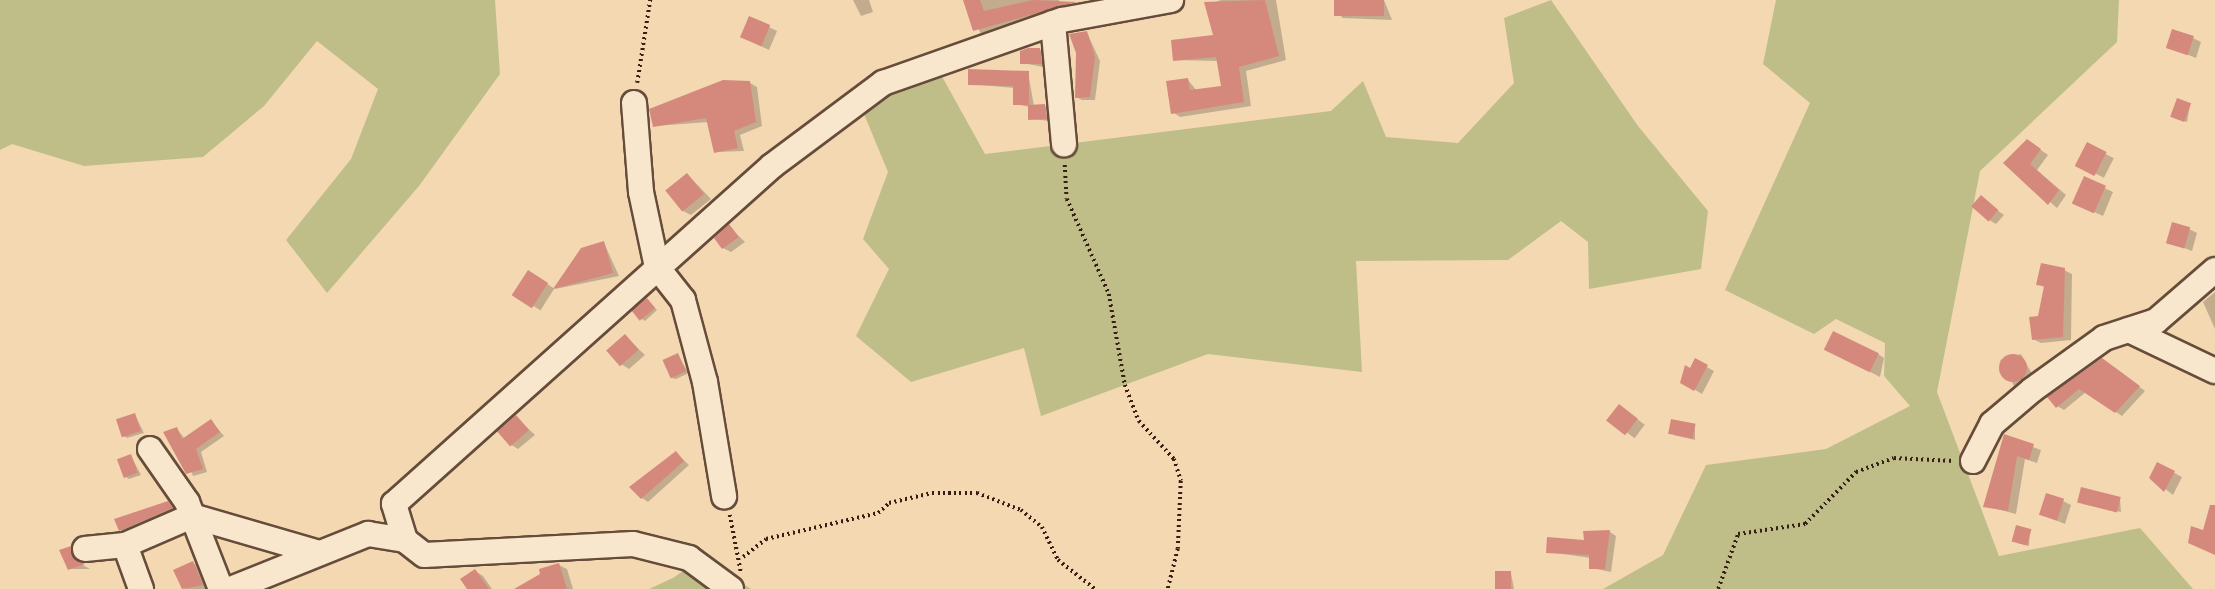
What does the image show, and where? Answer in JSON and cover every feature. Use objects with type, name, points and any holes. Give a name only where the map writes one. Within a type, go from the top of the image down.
[{"type":"street","points":[[405,540],[394,505],[772,166],[883,83],[1052,23],[1085,7],[1171,0]]},
{"type":"street","points":[[1052,23],[1063,145]]},
{"type":"street","points":[[635,103],[641,192],[657,267],[683,300],[705,382],[724,496]]},
{"type":"street","points":[[1973,461],[1992,424],[2095,345],[2169,313],[2215,270]]},
{"type":"street","points":[[2129,330],[2215,371]]},
{"type":"street","points":[[150,449],[179,486],[221,589]]},
{"type":"street","points":[[85,550],[125,545],[192,516],[316,552]]},
{"type":"street","points":[[231,589],[316,552],[368,534],[405,540],[424,555],[574,545],[667,549],[736,584]]},
{"type":"street","points":[[125,545],[141,589]]},
{"type":"path","points":[[635,103],[650,0]]},
{"type":"path","points":[[1063,145],[1067,199],[1109,294],[1125,385],[1139,421],[1174,459],[1181,481],[1178,549],[1168,589]]},
{"type":"path","points":[[1718,589],[1738,534],[1805,524],[1856,472],[1894,458],[1973,461]]},
{"type":"path","points":[[743,556],[766,539],[878,513],[889,503],[932,493],[977,493],[1021,510],[1042,527],[1058,561],[1095,589]]},
{"type":"path","points":[[724,496],[743,556],[736,584]]},
{"type":"shaded area","points":[[0,0],[495,0],[500,74],[419,186],[327,293],[286,240],[351,159],[378,89],[317,41],[264,106],[203,157],[84,166],[12,144],[0,150]]},
{"type":"shaded area","points":[[1551,0],[1638,126],[1708,211],[1701,269],[1589,289],[1588,242],[1561,221],[1508,260],[1356,261],[1362,372],[1208,354],[1041,416],[1024,348],[911,382],[856,336],[889,269],[863,239],[888,172],[864,114],[934,62],[985,154],[1331,111],[1363,81],[1386,137],[1458,143],[1514,83],[1504,18]]},
{"type":"shaded area","points":[[1776,0],[2119,0],[2117,42],[1980,171],[1937,392],[1999,556],[2140,528],[2193,589],[1603,589],[1663,555],[1706,465],[1826,449],[1910,406],[1884,376],[1885,343],[1836,319],[1814,334],[1725,290],[1810,103],[1763,64]]},
{"type":"shaded area","points":[[703,557],[751,589],[649,589],[673,578]]},
{"type":"building","points":[[963,0],[980,0],[984,11],[1033,0],[1077,2],[973,31]]},
{"type":"building","points":[[1265,0],[1279,56],[1239,67],[1244,102],[1171,114],[1166,81],[1188,78],[1190,90],[1221,86],[1216,57],[1173,61],[1171,40],[1213,35],[1204,2]]},
{"type":"building","points":[[1334,0],[1384,0],[1384,16],[1334,16]]},
{"type":"building","points":[[749,16],[770,25],[761,46],[740,37]]},
{"type":"building","points":[[2172,29],[2194,36],[2188,55],[2166,48]]},
{"type":"building","points":[[1087,31],[1095,57],[1090,97],[1075,98],[1076,53],[1069,34]]},
{"type":"building","points":[[1040,48],[1042,64],[1020,64],[1020,51]]},
{"type":"building","points":[[968,69],[1029,71],[1029,105],[1045,104],[1047,119],[1028,120],[1028,105],[1013,105],[1013,86],[968,85]]},
{"type":"building","points":[[723,80],[750,81],[756,122],[734,131],[738,148],[714,153],[706,118],[653,127],[649,109]]},
{"type":"building","points":[[2177,98],[2191,103],[2184,122],[2170,117]]},
{"type":"building","points":[[2027,139],[2041,149],[2030,164],[2059,190],[2048,205],[2003,163]]},
{"type":"building","points":[[2087,142],[2107,152],[2094,176],[2075,166]]},
{"type":"building","points":[[687,173],[704,194],[682,212],[665,191]]},
{"type":"building","points":[[2084,176],[2106,186],[2094,213],[2072,203]]},
{"type":"building","points":[[1981,195],[1998,210],[1989,221],[1971,206]]},
{"type":"building","points":[[2172,222],[2190,227],[2184,248],[2166,243]]},
{"type":"building","points":[[729,224],[739,237],[722,249],[714,238]]},
{"type":"building","points":[[604,241],[613,273],[553,289],[581,248]]},
{"type":"building","points":[[2041,263],[2065,268],[2063,337],[2032,340],[2029,317],[2038,316],[2044,286],[2036,285]]},
{"type":"building","points":[[528,270],[548,283],[532,308],[512,295]]},
{"type":"building","points":[[647,298],[655,308],[640,321],[631,311]]},
{"type":"building","points":[[1833,331],[1879,353],[1870,372],[1824,350]]},
{"type":"building","points":[[625,334],[639,350],[620,366],[606,350]]},
{"type":"building","points":[[678,353],[686,371],[671,378],[662,360]]},
{"type":"building","points":[[2013,354],[2023,358],[2027,368],[2023,378],[2013,382],[2003,378],[1999,368],[2003,358]]},
{"type":"building","points":[[1695,358],[1708,365],[1694,391],[1680,383],[1685,365],[1690,368]]},
{"type":"building","points":[[2102,358],[2140,386],[2115,413],[2079,389],[2056,408],[2047,397]]},
{"type":"building","points":[[1619,404],[1638,419],[1625,435],[1606,421]]},
{"type":"building","points":[[135,413],[141,431],[122,437],[116,419]]},
{"type":"building","points":[[516,415],[529,430],[510,446],[497,431]]},
{"type":"building","points":[[211,419],[220,432],[196,449],[203,469],[186,474],[163,432],[177,427],[182,439]]},
{"type":"building","points":[[1671,419],[1696,424],[1693,438],[1668,434]]},
{"type":"building","points":[[2004,434],[2034,444],[2029,460],[2017,456],[2008,511],[1983,507]]},
{"type":"building","points":[[676,451],[684,461],[641,499],[629,487]]},
{"type":"building","points":[[131,454],[138,473],[124,478],[117,459]]},
{"type":"building","points":[[2157,462],[2175,471],[2164,492],[2149,478]]},
{"type":"building","points":[[2081,487],[2121,497],[2117,512],[2077,503]]},
{"type":"building","points":[[2046,493],[2064,499],[2057,521],[2039,515]]},
{"type":"building","points":[[168,501],[173,508],[119,531],[114,519]]},
{"type":"building","points":[[2210,505],[2215,505],[2215,555],[2188,543],[2191,526],[2203,530]]},
{"type":"building","points":[[2016,525],[2031,529],[2027,546],[2012,541]]},
{"type":"building","points":[[1610,530],[1605,569],[1589,569],[1589,555],[1546,553],[1547,537],[1584,540],[1583,531]]},
{"type":"building","points":[[71,546],[73,558],[85,564],[68,570],[59,550]]},
{"type":"building","points":[[193,561],[203,585],[182,589],[173,570]]},
{"type":"building","points":[[559,563],[567,589],[514,589],[540,574],[539,569]]},
{"type":"building","points":[[475,569],[489,589],[467,589],[460,579]]},
{"type":"building","points":[[1495,571],[1511,571],[1511,589],[1495,589]]}]
